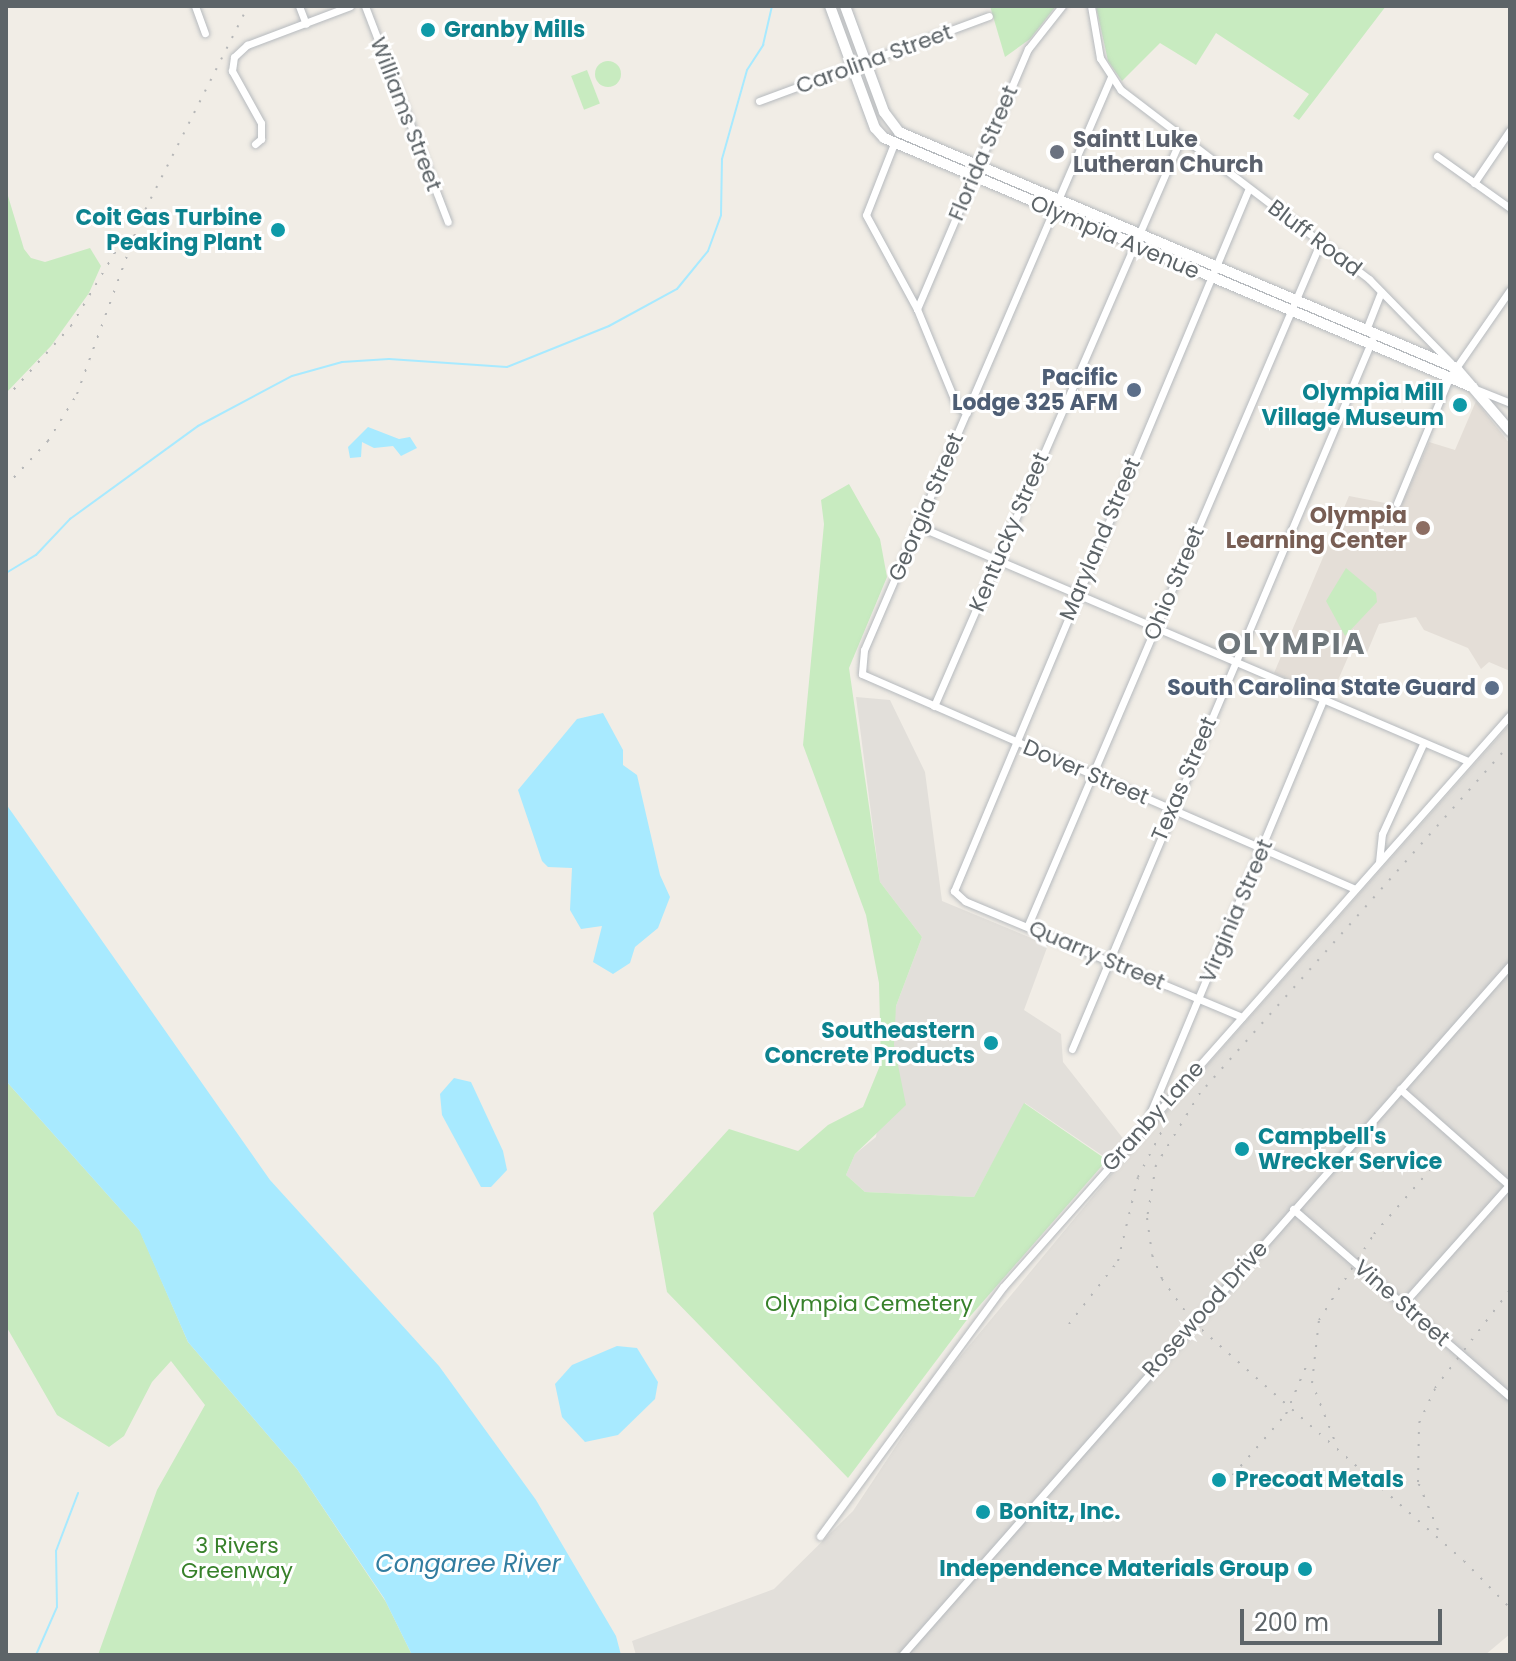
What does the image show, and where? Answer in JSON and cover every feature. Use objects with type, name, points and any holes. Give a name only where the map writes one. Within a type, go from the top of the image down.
[{"type":"main road","name":"Olympia Avenue","points":[[830,6],[875,128],[979,164],[1296,299],[1453,373]]},
{"type":"main road","points":[[845,6],[884,112],[897,137]]},
{"type":"main road","name":"Olympia Avenue","points":[[897,137],[973,175],[1290,312],[1422,353],[1478,390]]},
{"type":"main road","points":[[1478,390],[1510,431]]},
{"type":"street","points":[[195,6],[205,33]]},
{"type":"street","points":[[299,6],[306,24]]},
{"type":"street","points":[[255,144],[261,139],[261,123],[231,64],[247,45],[350,6]]},
{"type":"street","name":"Williams Street","points":[[365,6],[448,222]]},
{"type":"street","name":"Florida Street","points":[[917,309],[1028,49],[1062,6]]},
{"type":"street","name":"Bluff Road","points":[[1091,6],[1093,35],[1111,77],[1181,138],[1321,241],[1381,292],[1430,341],[1453,373]]},
{"type":"street","name":"Carolina Street","points":[[759,101],[989,16]]},
{"type":"street","name":"Georgia Street","points":[[862,674],[864,650],[1111,77]]},
{"type":"street","points":[[1474,183],[1510,130]]},
{"type":"street","points":[[897,137],[866,215],[917,309],[934,359],[957,406],[967,413]]},
{"type":"street","name":"Kentucky Street","points":[[934,706],[1181,138]]},
{"type":"street","points":[[1437,156],[1510,208]]},
{"type":"street","name":"Maryland Street","points":[[954,891],[1076,593],[1249,188]]},
{"type":"street","name":"Ohio Street","points":[[1028,925],[1321,241]]},
{"type":"street","points":[[1397,503],[1453,373],[1510,290]]},
{"type":"street","name":"Texas Street","points":[[1072,1049],[1370,336],[1381,292]]},
{"type":"street","points":[[1422,353],[1430,341]]},
{"type":"street","name":"Olympia Avenue","points":[[1478,390],[1510,403]]},
{"type":"street","points":[[918,526],[1468,761]]},
{"type":"street","name":"Dover Street","points":[[862,674],[1355,889]]},
{"type":"street","name":"Virginia Street","points":[[1148,1121],[1323,701]]},
{"type":"street","name":"Granby Lane","points":[[820,1536],[960,1338],[1148,1121],[1510,715]]},
{"type":"street","points":[[1379,862],[1382,834],[1423,744]]},
{"type":"street","name":"Quarry Street","points":[[954,891],[965,901],[1242,1017]]},
{"type":"street","name":"Rosewood Drive","points":[[902,1655],[1293,1209],[1508,972]]},
{"type":"street","points":[[1400,1089],[1510,1185],[1403,1304]]},
{"type":"street","name":"Vine Street","points":[[1293,1209],[1510,1397]]},
{"type":"shaded area","name":"Olympia Learning Center","points":[[1476,401],[1510,444],[1510,671],[1489,662],[1481,669],[1468,648],[1424,630],[1416,617],[1379,624],[1366,655],[1352,648],[1335,687],[1324,682],[1312,690],[1274,673],[1349,496],[1401,506],[1429,442],[1455,450]]},
{"type":"shaded area","points":[[856,697],[890,700],[925,772],[942,901],[1048,945],[1024,1010],[1061,1034],[1063,1062],[1125,1141],[1138,1143],[1510,724],[1510,1634],[1485,1655],[636,1655],[632,1641],[774,1589],[853,1511],[935,1387],[1118,1166],[1025,1103],[974,1197],[865,1192],[846,1175],[855,1154],[876,1137],[896,1006],[922,937],[880,882]]},
{"type":"green space","points":[[990,6],[1056,6],[1030,39],[1005,57]]},
{"type":"green space","points":[[1096,6],[1386,6],[1299,120],[1293,116],[1309,94],[1216,33],[1196,65],[1160,43],[1122,81],[1108,61]]},
{"type":"green space","points":[[608,61],[617,65],[621,74],[617,83],[608,87],[599,83],[595,74],[599,65]]},
{"type":"green space","points":[[587,70],[600,104],[584,110],[571,76]]},
{"type":"green space","points":[[6,78],[8,196],[24,249],[31,258],[45,262],[90,248],[101,266],[89,293],[51,346],[6,393]]},
{"type":"green space","name":"Olympia Cemetery","points":[[849,484],[880,539],[887,577],[849,668],[880,882],[922,937],[896,1006],[894,1045],[906,1105],[855,1154],[846,1175],[865,1192],[974,1197],[1024,1103],[1107,1160],[966,1321],[848,1478],[667,1292],[653,1213],[729,1129],[798,1151],[828,1125],[863,1107],[881,1063],[879,983],[866,915],[803,745],[824,524],[821,500]]},
{"type":"green space","points":[[1346,568],[1376,593],[1377,602],[1345,636],[1326,601]]},
{"type":"green space","name":"3 Rivers Greenway","points":[[6,1081],[140,1231],[188,1342],[297,1469],[386,1602],[412,1655],[98,1655],[157,1490],[205,1405],[171,1361],[152,1382],[124,1436],[109,1447],[57,1415],[6,1326]]},
{"type":"water","points":[[368,427],[399,439],[410,437],[417,448],[401,456],[393,446],[374,448],[362,442],[361,457],[350,458],[348,447]]},
{"type":"water","points":[[603,713],[623,750],[623,765],[637,775],[660,875],[670,897],[658,928],[635,947],[630,963],[613,974],[593,962],[602,926],[581,929],[570,910],[572,868],[548,867],[542,861],[518,790],[577,719]]},
{"type":"water","name":"Congaree River","points":[[6,804],[270,1180],[439,1366],[536,1500],[616,1636],[621,1655],[412,1655],[384,1598],[297,1469],[188,1342],[139,1230],[6,1081]]},
{"type":"water","points":[[454,1078],[471,1082],[503,1151],[507,1170],[491,1187],[481,1187],[442,1115],[440,1094]]},
{"type":"water","points":[[617,1346],[637,1348],[658,1382],[655,1399],[618,1435],[585,1442],[562,1417],[555,1384],[572,1365]]},
{"type":"waterway","points":[[6,573],[36,555],[70,519],[198,426],[292,376],[342,362],[389,359],[507,367],[609,326],[677,289],[708,251],[721,215],[722,159],[747,70],[763,45],[772,6]]},
{"type":"waterway","points":[[36,1655],[57,1607],[56,1551],[78,1493]]},
{"type":"railway","points":[[6,486],[48,441],[77,394],[140,220],[248,6]]},
{"type":"railway","points":[[6,398],[71,326],[120,244]]},
{"type":"railway","points":[[1510,744],[1200,1093],[1156,1165],[1147,1218],[1152,1255],[1162,1279],[1193,1322],[1464,1561],[1510,1608]]},
{"type":"railway","points":[[1069,1324],[1118,1261],[1138,1177],[1166,1123]]},
{"type":"railway","points":[[1334,1439],[1312,1383],[1319,1320],[1374,1234],[1436,1163]]},
{"type":"railway","points":[[1438,1530],[1418,1482],[1419,1423],[1435,1388],[1510,1290]]},
{"type":"railway","points":[[1225,1484],[1286,1414],[1308,1362]]},
{"type":"place","name":"Granby Mills","points":[[428,30]]},
{"type":"place","name":"Saintt Luke Lutheran Church","points":[[1057,152]]},
{"type":"place","name":"Coit Gas Turbine Peaking Plant","points":[[278,230]]},
{"type":"place","name":"Pacific Lodge 325 AFM","points":[[1134,390]]},
{"type":"place","name":"Olympia Mill Village Museum","points":[[1460,405]]},
{"type":"place","name":"Olympia Learning Center","points":[[1423,528]]},
{"type":"place","name":"South Carolina State Guard","points":[[1492,688]]},
{"type":"place","name":"Southeastern Concrete Products","points":[[991,1043]]},
{"type":"place","name":"Campbell's Wrecker Service","points":[[1242,1149]]},
{"type":"place","name":"Precoat Metals","points":[[1219,1480]]},
{"type":"place","name":"Bonitz, Inc.","points":[[983,1512]]},
{"type":"place","name":"Independence Materials Group","points":[[1305,1569]]},
{"type":"district","name":"OLYMPIA","points":[[1292,644]]}]
